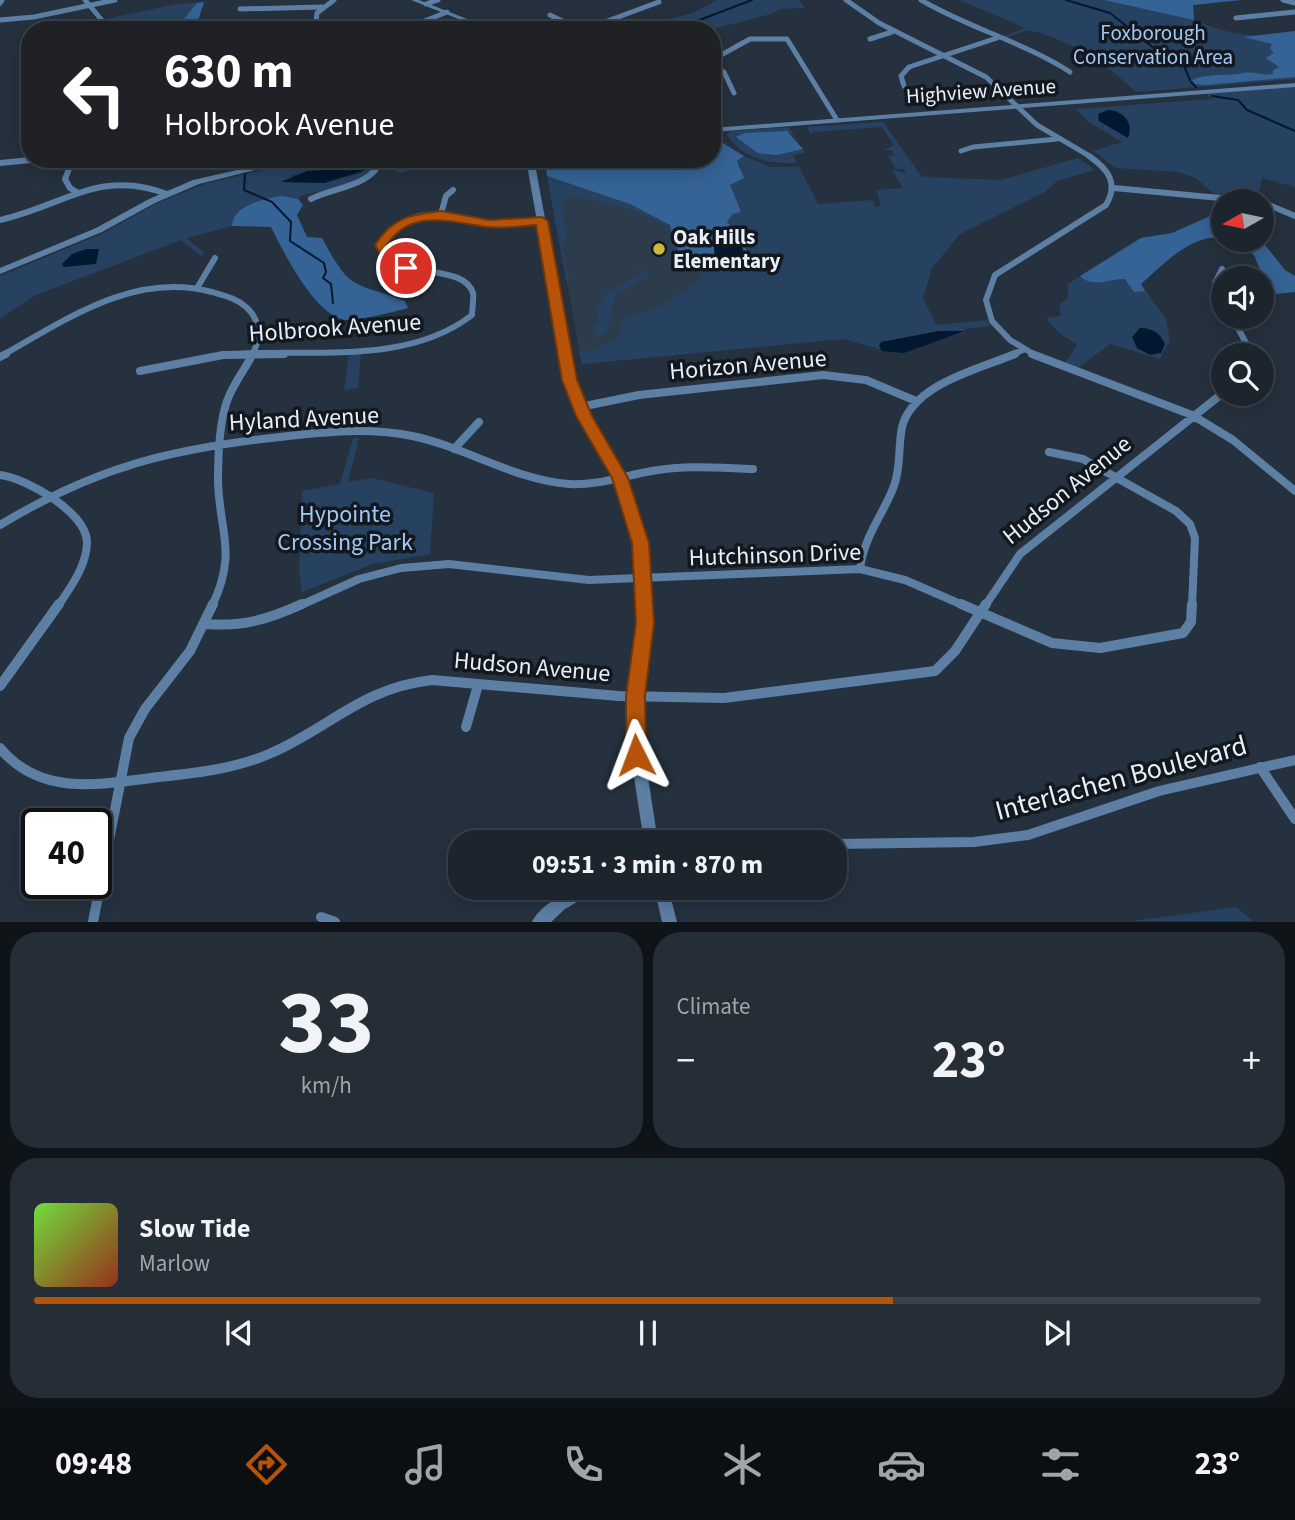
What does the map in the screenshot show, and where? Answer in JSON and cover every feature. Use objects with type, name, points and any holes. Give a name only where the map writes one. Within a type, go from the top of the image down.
[{"type":"street","points":[[85,0],[103,21]]},
{"type":"street","points":[[0,20],[115,0]]},
{"type":"street","points":[[315,21],[322,8],[334,0]]},
{"type":"street","points":[[414,0],[470,21]]},
{"type":"street","points":[[426,4],[438,0]]},
{"type":"street","points":[[846,0],[868,18],[892,32],[990,80],[1015,106],[1057,139],[1097,162],[1110,175],[1114,188],[1106,205],[1009,262],[990,281],[986,297],[990,313],[1000,330],[1023,350],[1058,368],[1152,397],[1194,415],[1229,438],[1295,491]]},
{"type":"street","points":[[921,0],[951,18],[1054,62],[1070,72]]},
{"type":"street","points":[[1283,0],[1295,4]]},
{"type":"street","points":[[607,21],[659,2]]},
{"type":"street","points":[[240,9],[322,8]]},
{"type":"street","points":[[424,21],[447,12]]},
{"type":"street","points":[[1236,18],[1295,12]]},
{"type":"street","points":[[550,15],[563,21]]},
{"type":"street","points":[[870,39],[892,32]]},
{"type":"street","points":[[904,86],[901,76],[906,69],[997,38]]},
{"type":"street","points":[[721,55],[750,39],[787,39],[837,120]]},
{"type":"street","points":[[721,70],[734,93]]},
{"type":"street","name":"Highview Avenue","points":[[721,129],[1295,85]]},
{"type":"street","points":[[961,151],[973,146],[1057,139]]},
{"type":"street","points":[[0,163],[21,161]]},
{"type":"street","points":[[69,168],[65,179],[70,188],[78,193]]},
{"type":"street","points":[[0,271],[99,230],[167,194],[238,171],[262,168]]},
{"type":"street","points":[[312,199],[367,178],[379,168]]},
{"type":"street","points":[[532,168],[570,380],[580,407],[620,478],[636,523],[645,578],[645,623],[635,696],[636,755],[649,830]]},
{"type":"street","points":[[0,220],[36,212],[101,184],[129,181],[147,184],[167,194]]},
{"type":"street","points":[[1114,188],[1211,197]]},
{"type":"street","points":[[441,214],[446,196],[453,190]]},
{"type":"street","points":[[1274,207],[1295,216]]},
{"type":"street","name":"Holbrook Avenue","points":[[140,371],[221,356],[306,354],[411,344],[442,337],[470,317],[475,304],[467,286],[446,275],[400,266],[388,259],[382,250],[383,239],[397,225],[422,216],[441,214],[490,223],[542,221]]},
{"type":"street","points":[[197,288],[215,258]]},
{"type":"street","points":[[0,357],[88,307],[116,296],[152,288],[197,288],[236,299],[253,313],[259,331],[253,354],[230,393],[220,443],[218,482],[226,518],[228,552],[221,587],[206,624],[182,663],[139,719],[126,749],[93,922]]},
{"type":"street","points":[[860,569],[862,546],[868,529],[884,505],[897,477],[902,429],[916,401],[936,389],[1023,350]]},
{"type":"street","name":"Horizon Avenue","points":[[580,407],[639,395],[823,375],[866,380],[916,401]]},
{"type":"street","name":"Hudson Avenue","points":[[0,748],[13,763],[37,775],[73,785],[119,782],[216,770],[251,761],[290,745],[349,705],[396,683],[432,680],[635,696],[752,697],[935,671],[951,659],[979,612],[1020,554],[1211,402]]},
{"type":"street","points":[[454,449],[480,422]]},
{"type":"street","name":"Hyland Avenue","points":[[0,525],[49,496],[121,463],[220,443],[338,431],[373,430],[420,437],[544,481],[588,484],[682,467],[753,468]]},
{"type":"street","name":"Hutchinson Drive","points":[[206,624],[234,626],[266,621],[349,582],[391,570],[423,565],[472,565],[577,579],[860,569],[896,576],[1052,643],[1077,648],[1100,648],[1183,633],[1191,622],[1193,531],[1176,511],[1116,477],[1083,459],[1049,452]]},
{"type":"street","points":[[0,475],[25,479],[49,496],[82,528],[87,540],[87,555],[78,575],[0,686]]},
{"type":"street","points":[[466,727],[478,685]]},
{"type":"street","name":"Interlachen Boulevard","points":[[847,844],[974,842],[1028,835],[1159,791],[1295,760]]},
{"type":"street","points":[[1261,767],[1295,819]]},
{"type":"street","points":[[538,922],[567,900]]},
{"type":"street","points":[[664,900],[670,922]]},
{"type":"street","points":[[321,917],[335,922]]},
{"type":"shaded area","points":[[1104,0],[1241,0],[1193,5],[1194,20]]},
{"type":"shaded area","points":[[204,2],[198,21],[182,21],[197,3]]},
{"type":"shaded area","points":[[1295,31],[1295,77],[1206,85],[1195,84],[1192,80],[1204,76],[1273,74],[1273,70],[1279,67],[1266,58],[1274,53],[1270,49],[1272,44],[1244,37]]},
{"type":"shaded area","points":[[1108,110],[1123,115],[1129,123],[1128,138],[1099,121],[1098,114]]},
{"type":"shaded area","points":[[787,131],[803,149],[777,155],[758,153],[736,137],[745,133]]},
{"type":"shaded area","points":[[723,143],[744,156],[737,161],[744,178],[730,185],[741,212],[732,214],[727,223],[746,234],[743,244],[749,254],[726,264],[708,265],[691,261],[684,258],[675,245],[670,225],[630,204],[547,176],[546,168],[721,168]]},
{"type":"shaded area","points":[[359,168],[366,170],[324,183],[281,182],[307,171]]},
{"type":"shaded area","name":"Oak Hills Elementary","points":[[546,168],[716,168],[797,343],[582,364]]},
{"type":"shaded area","points":[[282,196],[298,199],[303,205],[297,215],[307,237],[322,238],[347,276],[363,287],[405,301],[408,308],[350,320],[338,318],[326,310],[303,284],[271,227],[232,226],[238,212],[244,208],[259,201]]},
{"type":"shaded area","points":[[1211,216],[1211,238],[1189,245],[1168,260],[1141,284],[1145,291],[1134,292],[1125,279],[1091,282],[1080,276],[1141,238],[1172,233]]},
{"type":"shaded area","points":[[728,229],[743,233],[740,240],[744,253],[726,259],[715,258],[714,248]]},
{"type":"shaded area","points":[[86,249],[99,249],[96,264],[64,267],[62,264],[72,254]]},
{"type":"shaded area","points":[[1251,252],[1271,252],[1285,270],[1295,276],[1295,292],[1276,294],[1274,266],[1259,266]]},
{"type":"shaded area","points":[[1140,328],[1152,330],[1161,337],[1165,344],[1161,353],[1150,355],[1137,348],[1132,337]]},
{"type":"shaded area","points":[[939,331],[965,331],[904,353],[882,351],[879,346],[881,342]]},
{"type":"green space","points":[[717,0],[799,0],[805,8],[779,9],[771,14],[721,27],[721,21],[660,21],[693,13]]},
{"type":"green space","name":"Foxborough Conservation Area","points":[[960,0],[1241,0],[1193,5],[1194,20],[1232,33],[1267,35],[1295,31],[1295,79],[1136,92],[1101,63],[1075,47],[1047,35],[1024,31],[1001,37],[1025,28]]},
{"type":"green space","points":[[204,2],[198,21],[111,21],[109,18],[178,4]]},
{"type":"green space","points":[[1295,85],[1295,187],[1262,178],[1260,189],[1211,189],[1211,191],[1196,178],[1178,172],[1116,168],[1093,151],[1122,142],[1087,121],[1076,109],[1212,99],[1205,92]]},
{"type":"green space","points":[[883,122],[922,177],[1001,180],[1078,158],[1095,170],[1057,181],[1045,192],[960,234],[932,268],[923,298],[936,325],[987,320],[990,326],[964,329],[965,333],[887,351],[843,339],[582,364],[579,352],[600,350],[600,346],[617,340],[624,319],[659,307],[700,281],[703,276],[697,270],[682,267],[671,242],[670,228],[633,211],[575,194],[559,202],[562,204],[567,241],[561,242],[568,277],[575,278],[566,280],[547,176],[652,214],[673,230],[675,243],[688,259],[698,263],[722,263],[745,257],[748,251],[743,244],[741,229],[727,223],[732,214],[739,212],[730,185],[741,166],[736,161],[744,156],[770,167],[799,167],[818,204],[873,200],[875,207],[881,206],[877,190],[903,188],[892,170],[906,173],[904,169],[896,169],[888,156],[895,155],[892,151],[884,150],[894,145],[882,127],[813,132],[811,135],[807,127]]},
{"type":"green space","points":[[788,127],[800,143],[793,135],[778,132],[745,133],[743,141],[758,153],[803,149],[805,153],[793,155],[797,163],[777,163],[758,158],[740,149],[727,135],[730,131]]},
{"type":"green space","points":[[272,168],[364,168],[374,168],[355,181],[303,195],[298,199],[268,199],[250,204],[236,217],[232,226],[186,238],[205,253],[201,256],[181,240],[36,295],[0,318],[0,276],[104,233],[155,204],[207,183]],"holes":[[[364,168],[361,173],[324,183],[289,176],[317,170]]]},
{"type":"green space","points":[[394,168],[421,168],[400,173]]},
{"type":"green space","points":[[1211,216],[1211,238],[1178,252],[1141,284],[1166,319],[1170,340],[1160,359],[1110,344],[1078,368],[1065,363],[1077,345],[1058,332],[1046,318],[1061,316],[1059,305],[1068,298],[1068,284],[1141,238],[1172,233]]},
{"type":"green space","points":[[636,269],[650,274],[615,296],[607,333],[596,338],[593,324],[599,323],[596,306],[605,300],[601,297],[642,273]]},
{"type":"green space","points":[[361,352],[358,388],[344,390],[349,353]]},
{"type":"green space","name":"Hypointe Crossing Park","points":[[353,438],[359,438],[348,482],[372,478],[434,493],[430,554],[373,564],[302,592],[299,570],[302,491],[340,484]]},
{"type":"green space","points":[[1236,907],[1253,921],[1132,921]]},
{"type":"waterway","points":[[697,21],[752,0]]},
{"type":"waterway","points":[[1066,0],[1110,13],[1155,49],[1178,52],[1190,80]]},
{"type":"waterway","points":[[1191,82],[1196,87]]},
{"type":"waterway","points":[[1212,96],[1238,100],[1247,110],[1295,131]]},
{"type":"waterway","points":[[245,174],[244,190],[272,202],[291,222],[290,241],[324,263],[326,272],[323,278],[331,284],[333,303]]},
{"type":"place","name":"Oak Hills Elementary","points":[[659,249]]},
{"type":"route","points":[[406,268],[388,259],[381,245],[391,229],[413,219],[441,214],[490,223],[542,221],[570,380],[584,416],[620,478],[641,543],[645,623],[635,696],[636,755]]}]
